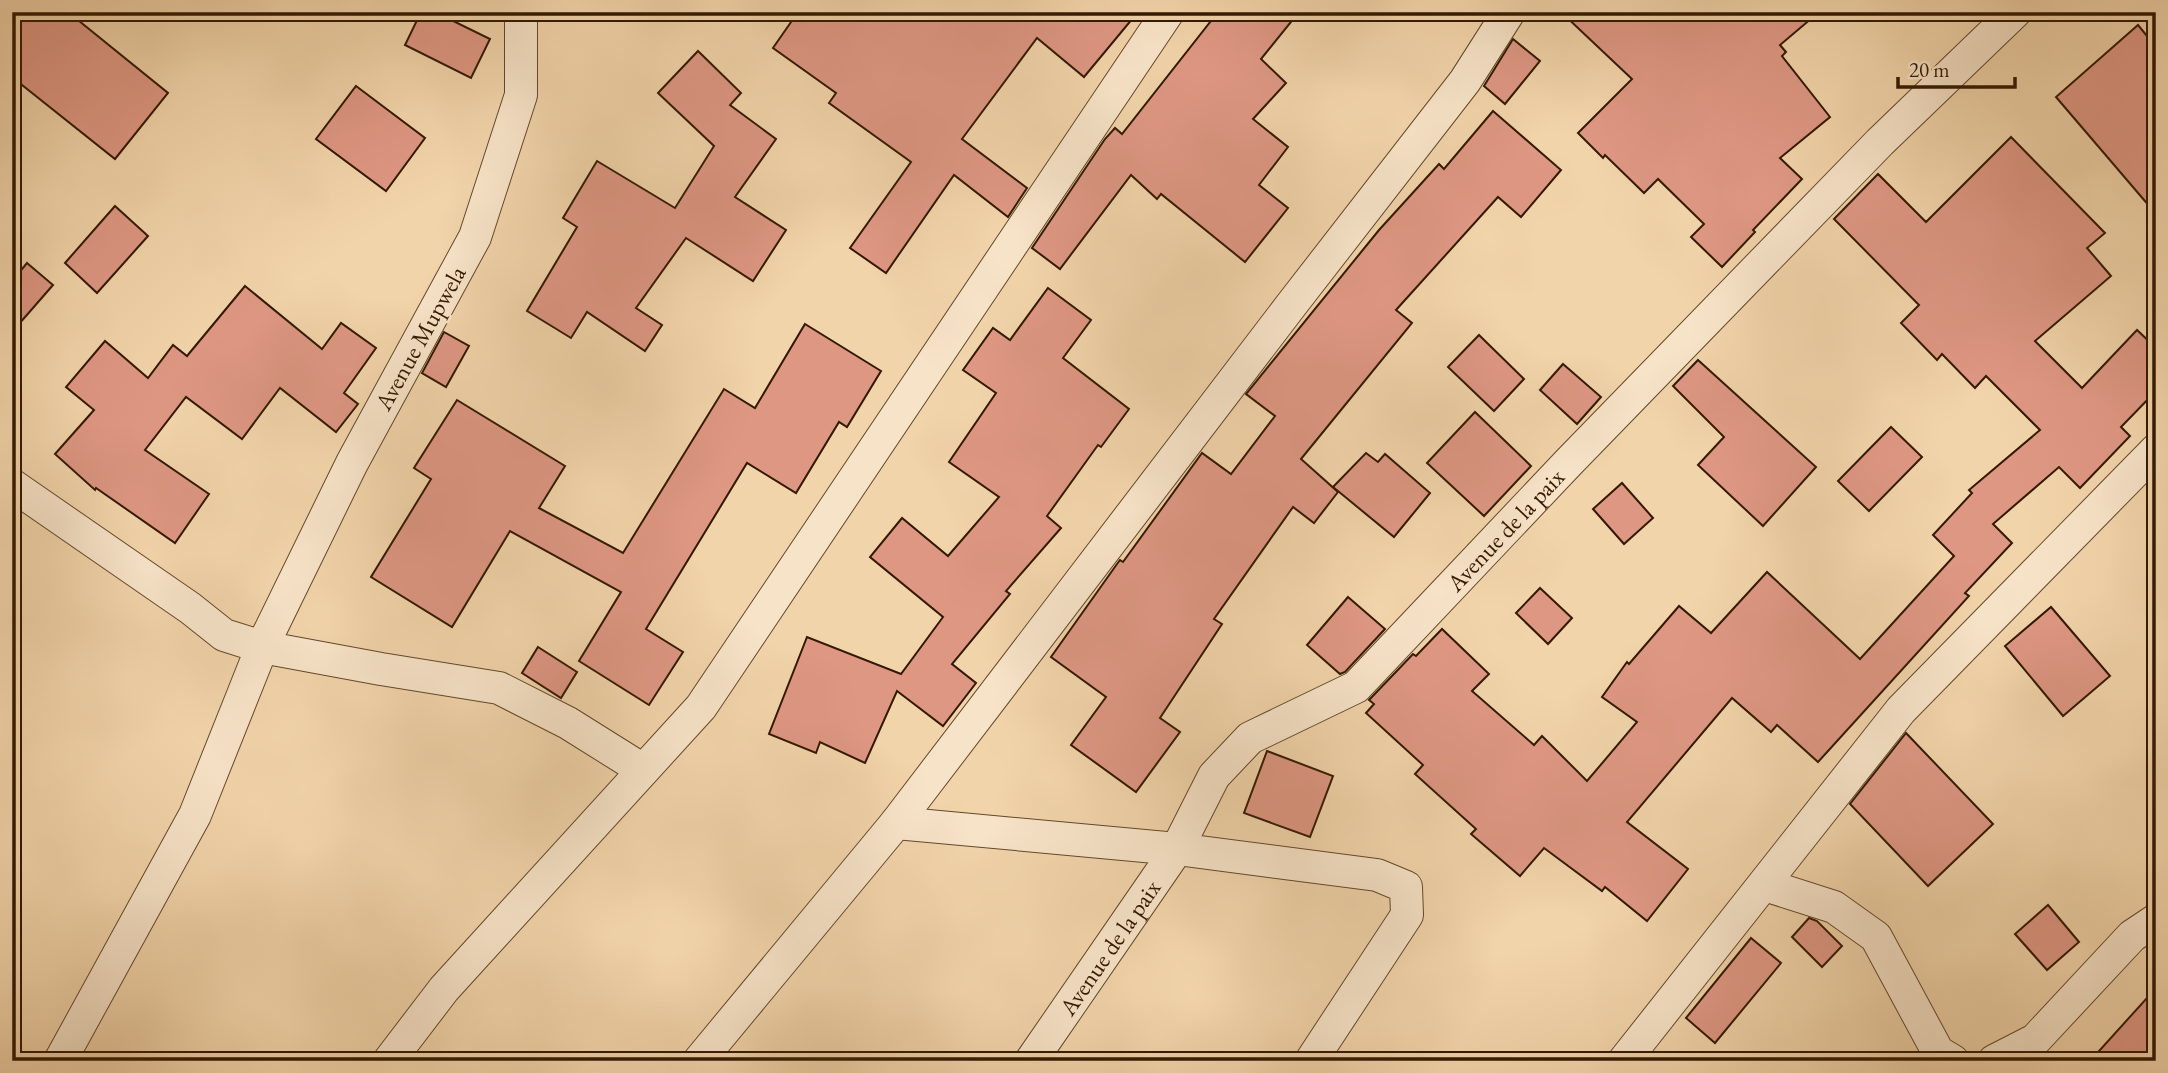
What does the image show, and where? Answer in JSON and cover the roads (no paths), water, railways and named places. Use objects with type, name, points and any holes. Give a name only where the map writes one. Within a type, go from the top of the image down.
[{"type":"street","name":"Avenue Mupwela","points":[[60,1061],[195,815],[262,647],[352,463],[475,237],[521,95],[521,12]]},
{"type":"street","points":[[389,1061],[444,989],[701,707],[1168,12]]},
{"type":"street","points":[[699,1061],[896,823],[1465,81],[1509,12]]},
{"type":"street","name":"Avenue de la paix","points":[[1031,1061],[1177,849],[1214,776],[1250,738],[1356,687],[1568,463],[1880,142],[2015,12]]},
{"type":"street","points":[[1624,1061],[1901,710],[2156,450]]},
{"type":"street","points":[[12,485],[190,608],[224,635],[262,647],[499,688],[568,723],[643,770]]},
{"type":"street","points":[[896,823],[1177,849],[1377,875],[1406,887],[1407,915],[1311,1061]]},
{"type":"street","points":[[1765,885],[1834,907],[1876,937],[1938,1052],[1953,1061]]},
{"type":"street","points":[[1994,1061],[2035,1040],[2132,936],[2156,920]]}]
